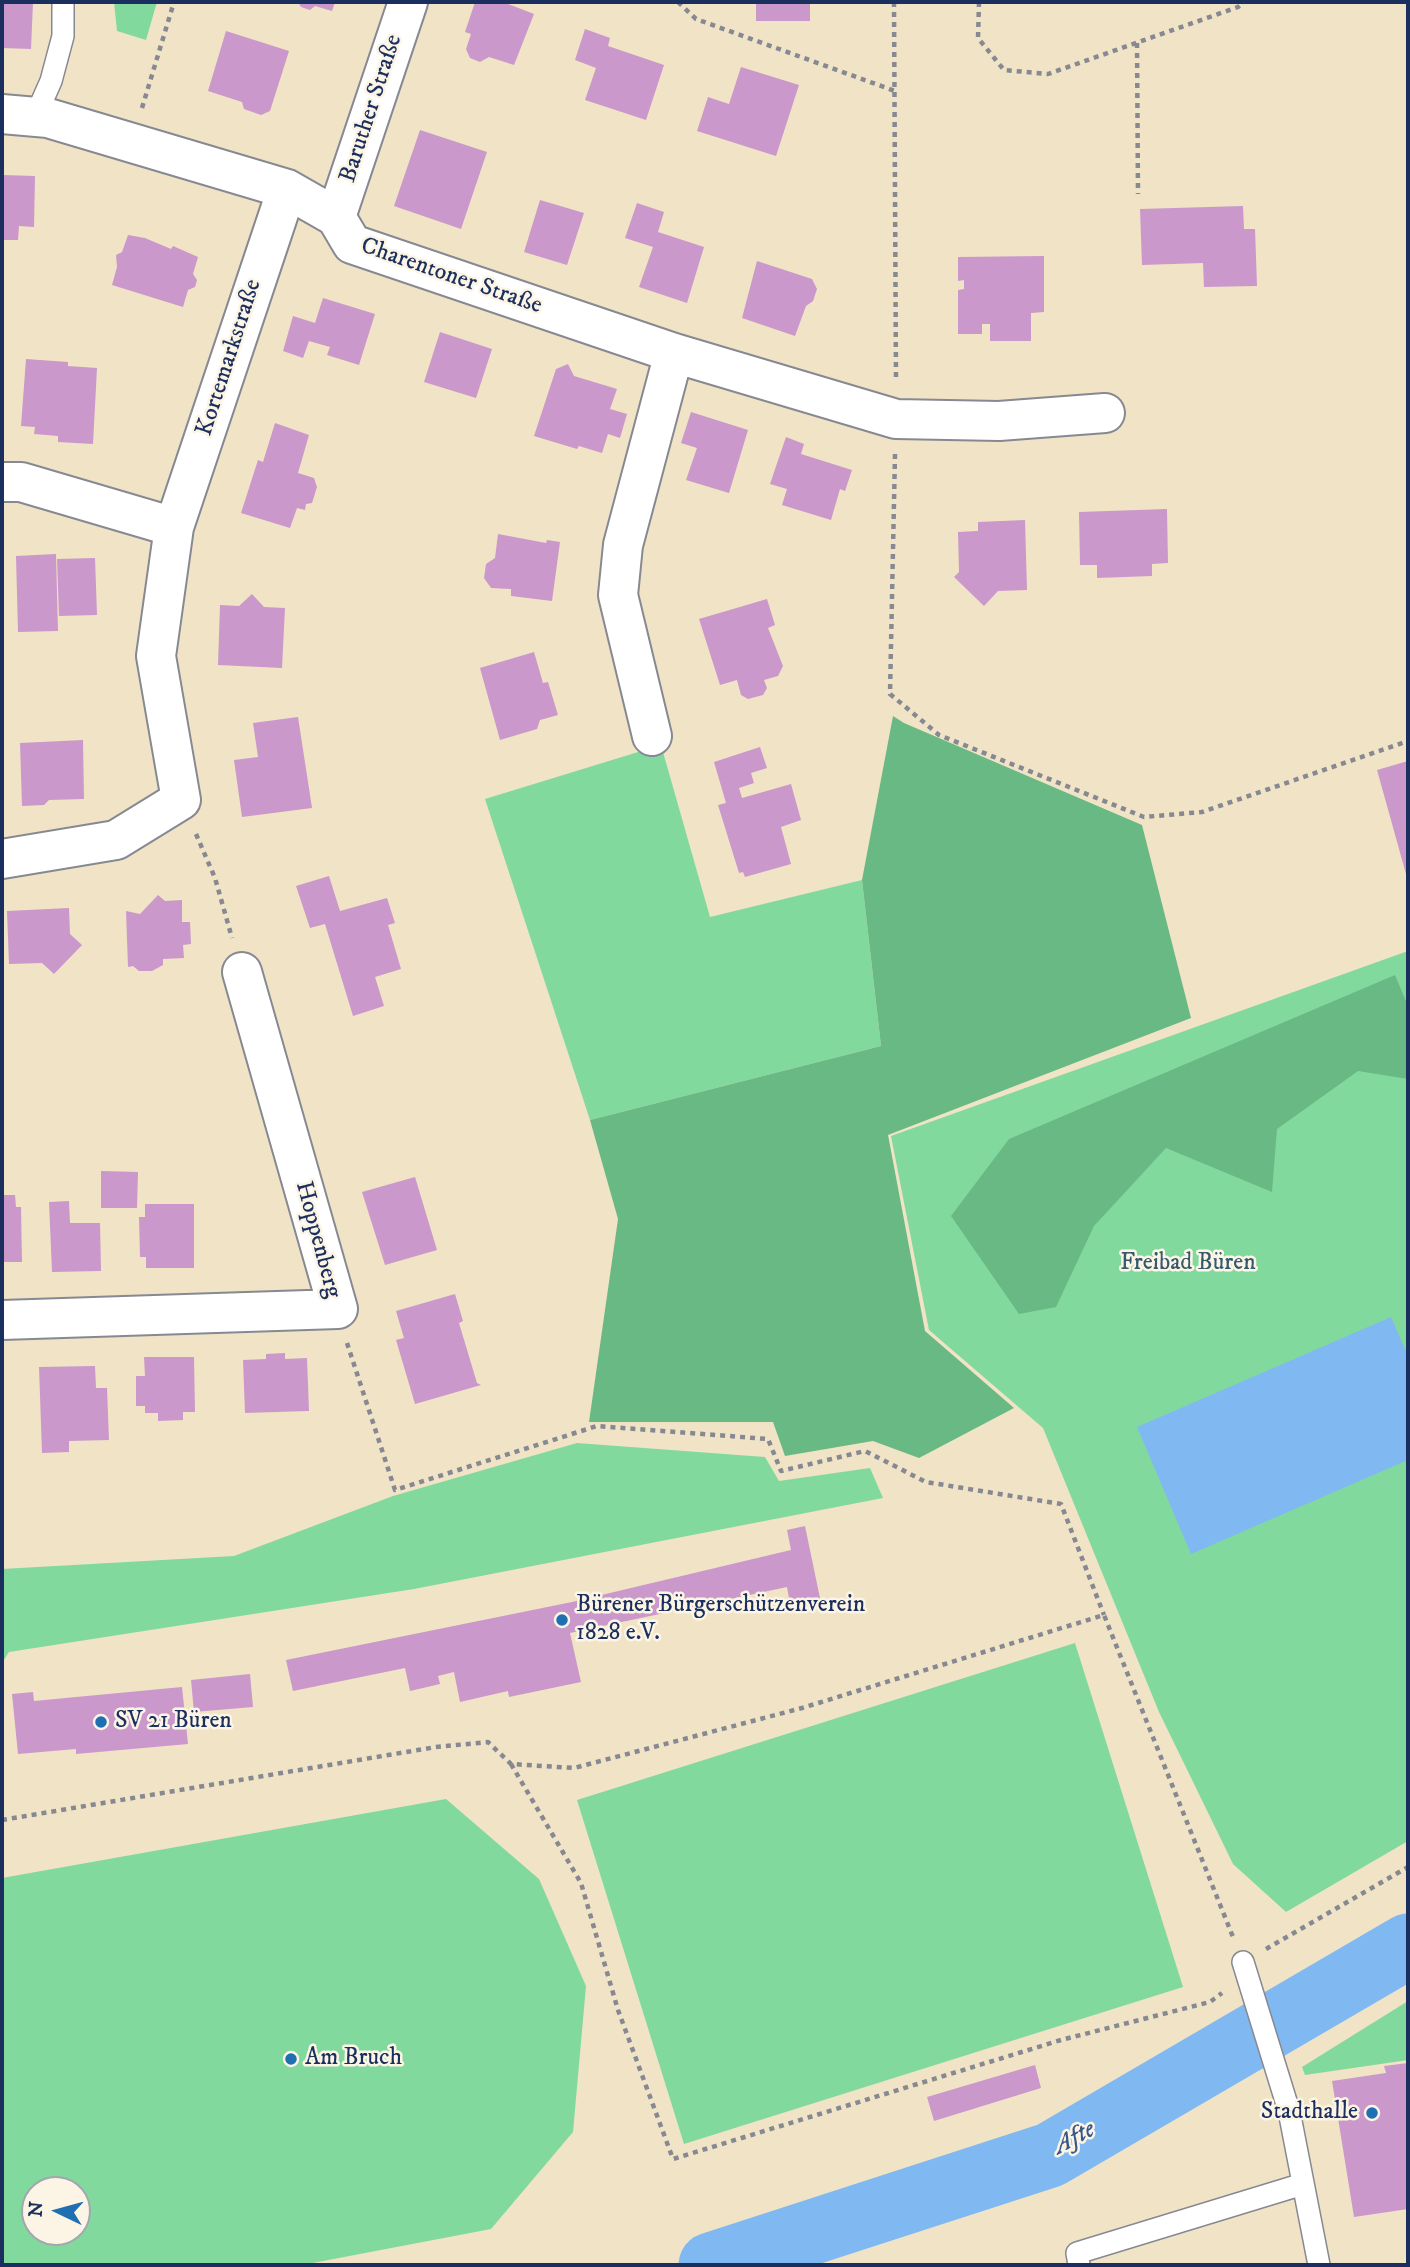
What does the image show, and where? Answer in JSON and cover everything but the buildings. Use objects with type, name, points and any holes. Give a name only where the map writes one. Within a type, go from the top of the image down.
[{"type":"street","name":"Baruther Straße","points":[[337,217],[408,2]]},
{"type":"street","name":"Charentoner Straße","points":[[18,116],[133,141],[287,189],[337,217],[352,244],[674,353],[896,419],[999,421],[1105,413]]},
{"type":"street","name":"Kortemarkstraße","points":[[181,800],[156,656],[174,527],[287,189]]},
{"type":"street","points":[[652,736],[618,594],[623,544],[674,353]]},
{"type":"street","points":[[2,482],[21,482],[174,527]]},
{"type":"street","points":[[2,859],[116,840],[181,800]]},
{"type":"street","name":"Hoppenberg","points":[[2,1320],[338,1309],[242,972]]},
{"type":"lane","points":[[18,116],[51,81],[63,36],[63,2]]},
{"type":"lane","points":[[1246,1976],[1280,2086],[1319,2265]]},
{"type":"lane","points":[[1079,2265],[1077,2253],[1303,2184]]},
{"type":"path","points":[[133,141],[174,2]]},
{"type":"path","points":[[678,2],[696,19],[895,91]]},
{"type":"path","points":[[894,2],[896,419],[890,694],[939,735],[1144,817],[1202,812],[1408,741]]},
{"type":"path","points":[[979,2],[978,38],[1004,70],[1048,74],[1238,7],[1244,2]]},
{"type":"path","points":[[1137,43],[1138,194]]},
{"type":"path","points":[[181,800],[215,878],[242,972]]},
{"type":"path","points":[[350,1355],[396,1490],[597,1426],[768,1439],[781,1471],[865,1451],[926,1482],[1060,1504],[1246,1976]]},
{"type":"path","points":[[511,1764],[574,1768],[802,1708],[1104,1615]]},
{"type":"path","points":[[2,1820],[436,1747],[488,1742],[511,1764],[581,1883],[618,2010],[673,2159],[1061,2040],[1210,2003],[1408,1867]]},
{"type":"green space","points":[[114,2],[157,2],[146,40],[117,31]]},
{"type":"green space","points":[[893,716],[1142,825],[1191,1018],[888,1135],[925,1331],[1014,1408],[919,1458],[873,1441],[785,1456],[773,1422],[589,1422],[618,1219],[590,1120],[881,1046],[862,880]]},
{"type":"green space","points":[[661,745],[710,917],[862,880],[881,1046],[590,1120],[485,799]]},
{"type":"green space","name":"Freibad Büren","points":[[1408,951],[1408,1841],[1286,1912],[1233,1864],[1159,1712],[1043,1428],[929,1330],[891,1136]]},
{"type":"green space","points":[[1395,975],[1408,1006],[1408,1079],[1358,1071],[1277,1129],[1272,1192],[1166,1148],[1094,1226],[1056,1307],[1019,1314],[951,1216],[1009,1139]]},
{"type":"green space","points":[[577,1443],[765,1457],[779,1481],[870,1468],[883,1498],[414,1589],[9,1652],[2,1663],[2,1569],[234,1556],[393,1496]]},
{"type":"green space","points":[[1075,1643],[1183,1987],[684,2144],[577,1800]]},
{"type":"green space","name":"Am Bruch","points":[[446,1799],[539,1879],[586,1986],[573,2132],[491,2229],[302,2265],[2,2265],[2,1878]]},
{"type":"green space","points":[[1408,2001],[1408,2060],[1305,2075],[1302,2067]]},
{"type":"water","points":[[1391,1317],[1408,1356],[1408,1460],[1191,1554],[1137,1427]]},
{"type":"waterway","name":"Afte","points":[[711,2265],[1050,2155],[1408,1946]]},
{"type":"place","name":"Bürener Bürgerschützenverein 1828 e.V.","points":[[562,1620]]},
{"type":"place","name":"SV 21 Büren","points":[[101,1722]]},
{"type":"place","name":"Am Bruch","points":[[291,2059]]},
{"type":"place","name":"Stadthalle","points":[[1372,2113]]}]
